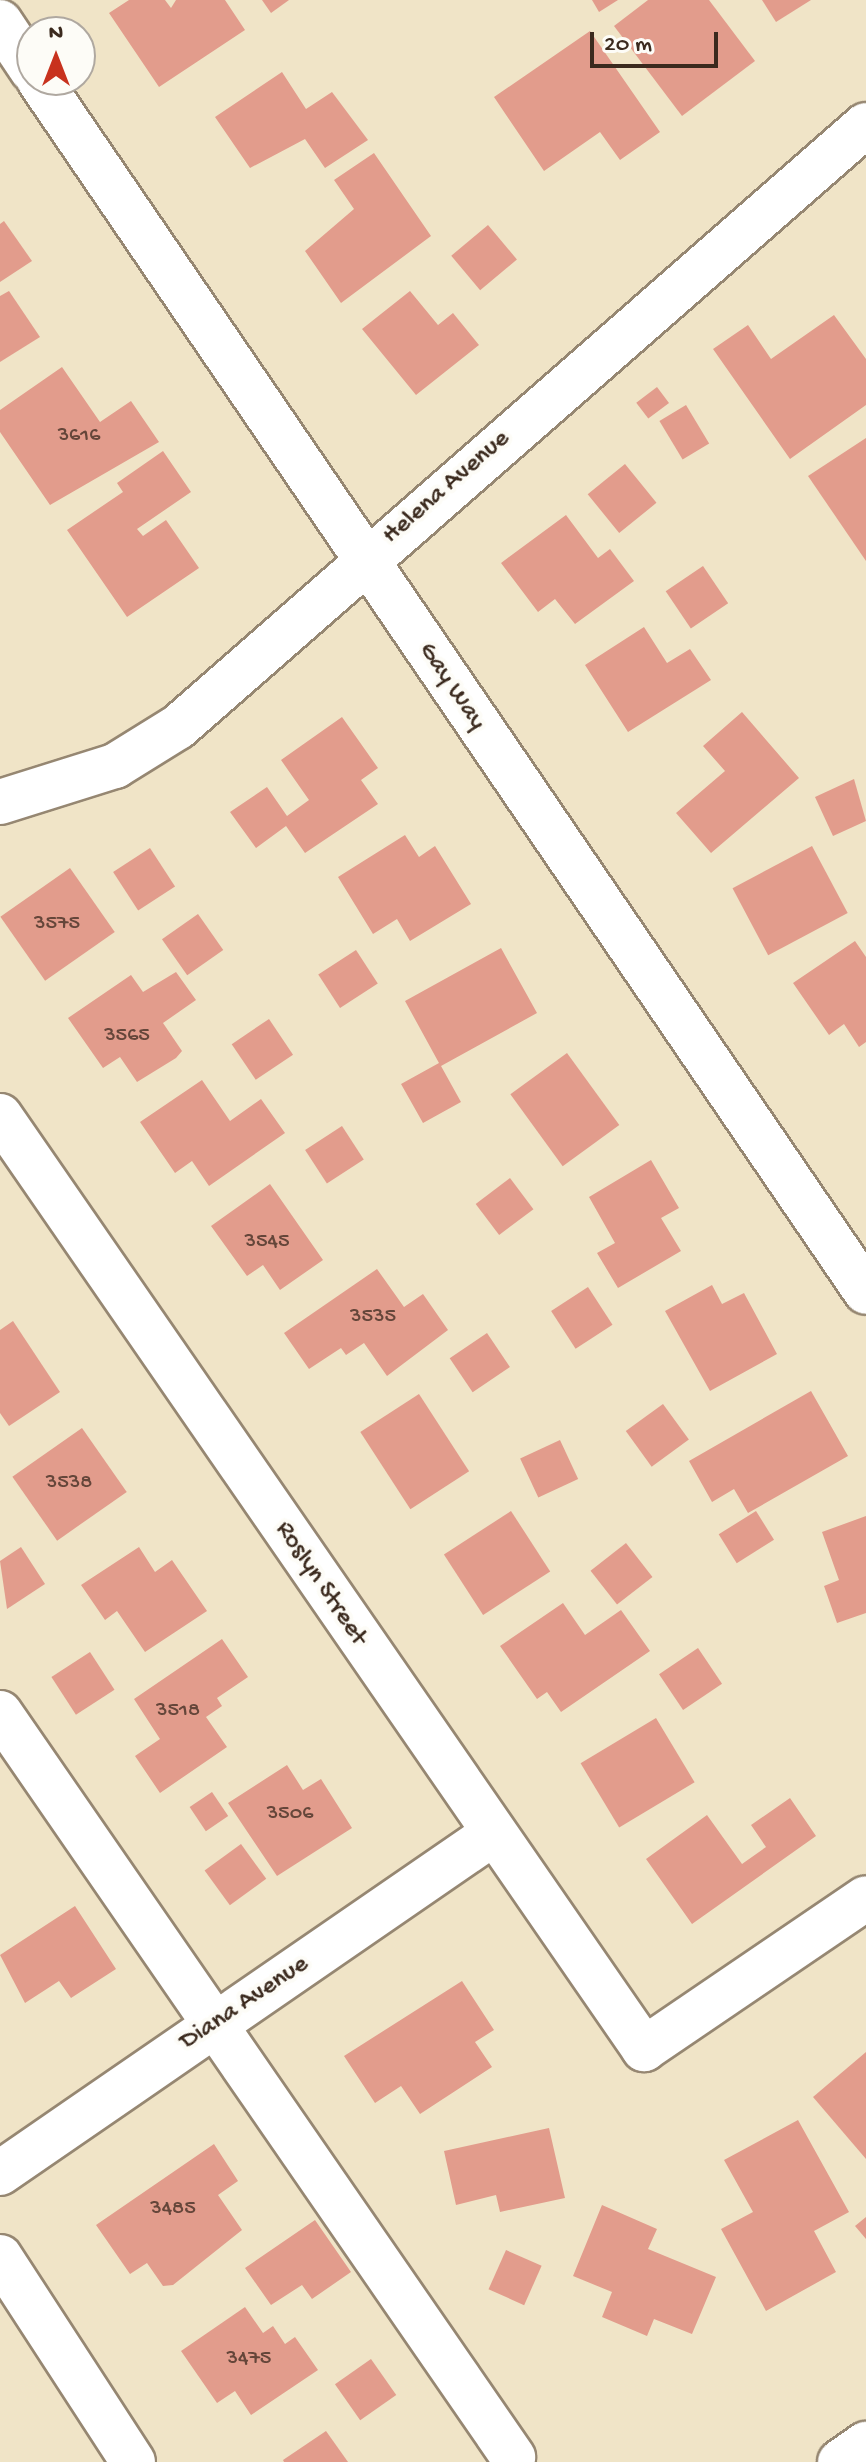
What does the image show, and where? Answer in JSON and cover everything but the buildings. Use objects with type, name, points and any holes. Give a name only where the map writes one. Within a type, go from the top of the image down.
[{"type":"main road","points":[[0,22],[16,46]]},
{"type":"main road","name":"Gay Way","points":[[50,96],[866,1292]]},
{"type":"main road","name":"Helena Avenue","points":[[0,802],[115,766],[178,727],[364,560],[859,147]]},
{"type":"main road","name":"Roslyn Street","points":[[0,1116],[491,1835],[644,2049],[866,1898]]},
{"type":"main road","points":[[0,1713],[217,2023],[513,2457]]},
{"type":"main road","name":"Diana Avenue","points":[[0,2173],[491,1835]]},
{"type":"main road","points":[[0,2257],[133,2462]]},
{"type":"main road","points":[[840,2462],[866,2444]]}]
